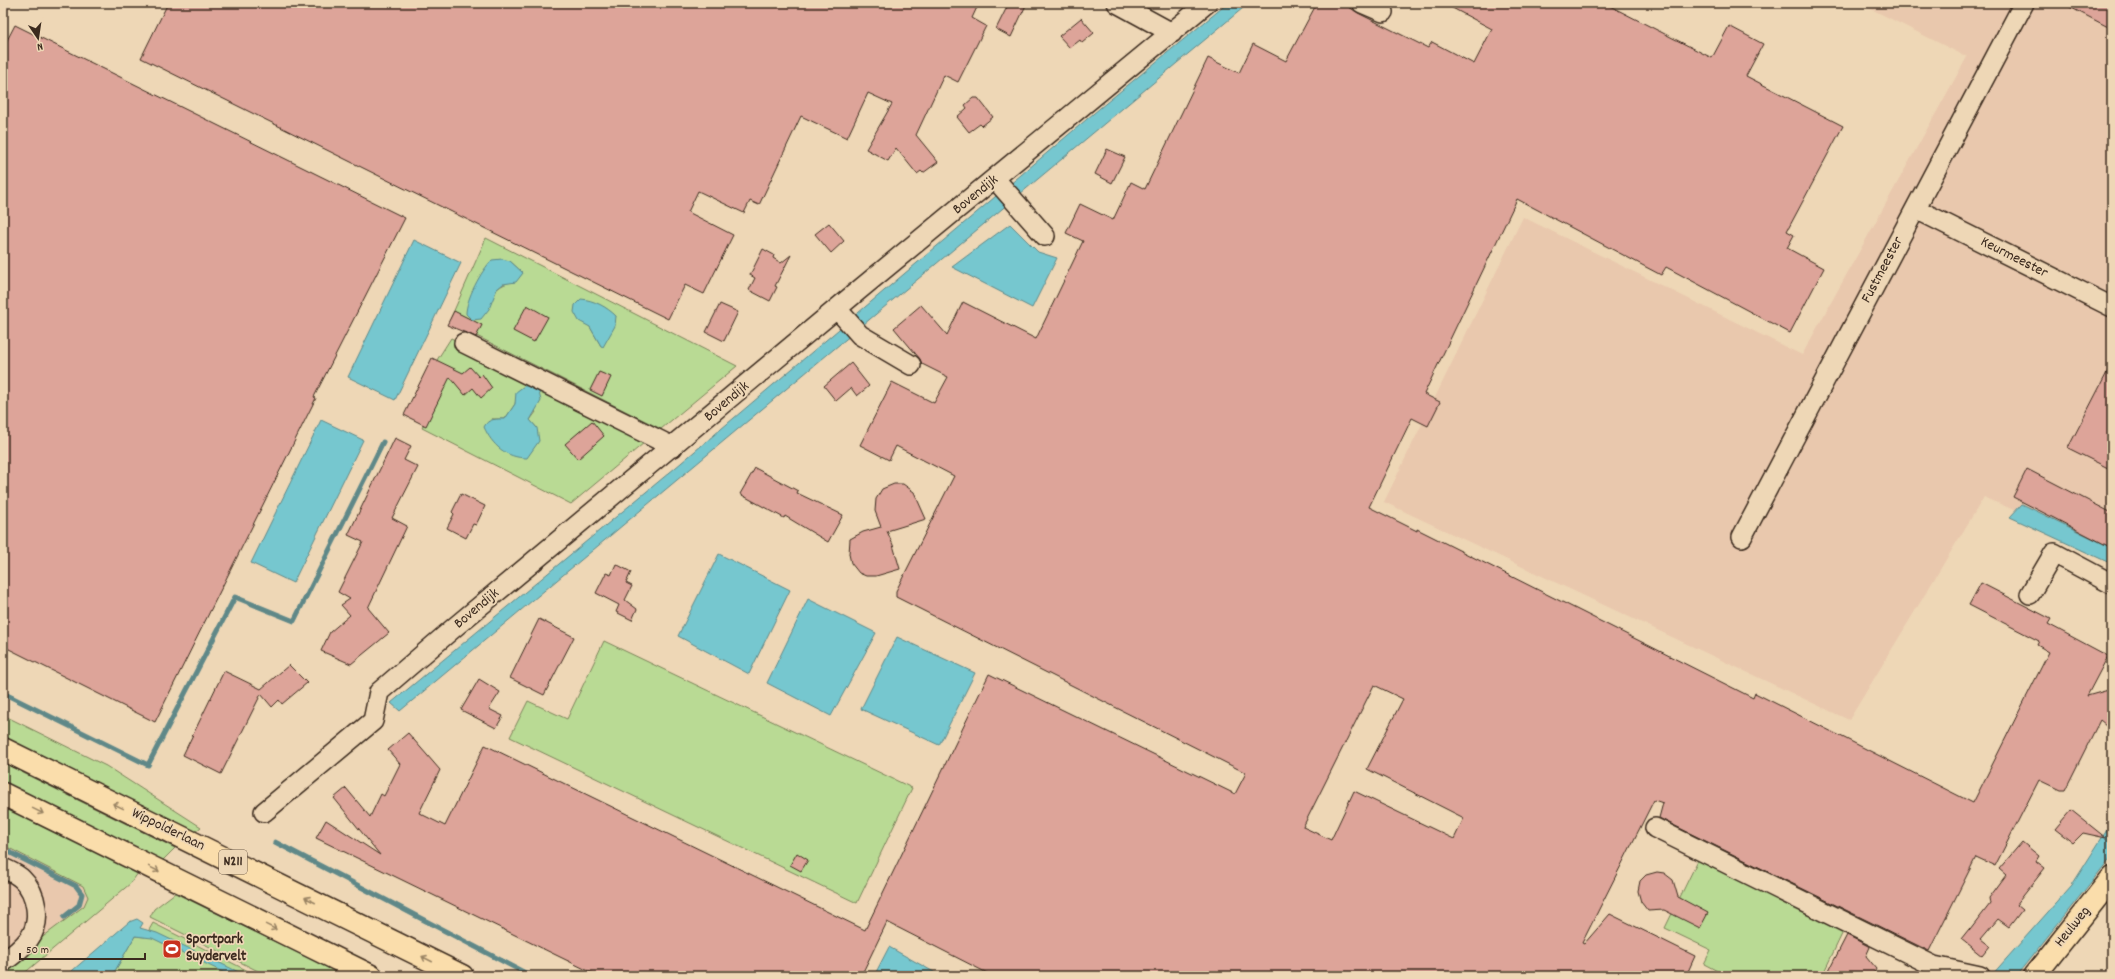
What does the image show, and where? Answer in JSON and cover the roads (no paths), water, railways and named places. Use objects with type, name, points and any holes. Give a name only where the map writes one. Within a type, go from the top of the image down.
[{"type":"main road","name":"Wippolderlaan","points":[[3,749],[462,976]]},
{"type":"main road","points":[[3,794],[371,976]]},
{"type":"main road","name":"Heulweg","points":[[2034,976],[2111,882]]},
{"type":"street","points":[[1117,3],[1172,33]]},
{"type":"street","name":"Bovendijk","points":[[264,812],[373,721],[379,692],[673,447],[841,313],[998,182],[1208,3]]},
{"type":"street","points":[[1362,3],[1383,12]]},
{"type":"street","name":"Fustmeester","points":[[1742,537],[2024,3]]},
{"type":"street","points":[[998,182],[1045,236]]},
{"type":"street","name":"Keurmeester","points":[[1916,209],[2112,307]]},
{"type":"street","points":[[841,313],[860,335],[911,365]]},
{"type":"street","points":[[464,343],[673,447]]},
{"type":"street","points":[[2030,594],[2054,553],[2112,584]]},
{"type":"street","points":[[1655,828],[1934,966],[1979,975]]},
{"type":"street","points":[[3,868],[21,878],[31,890],[36,906],[36,921],[30,939],[3,962]]},
{"type":"water","points":[[1228,3],[1249,3],[400,711],[391,703],[675,468],[1100,108]]},
{"type":"water","points":[[1010,224],[1038,252],[1057,258],[1032,308],[952,267]]},
{"type":"water","points":[[414,240],[461,263],[395,400],[348,377]]},
{"type":"water","points":[[502,259],[510,261],[523,273],[516,282],[503,284],[497,289],[489,309],[481,319],[472,320],[466,314],[471,293],[483,271],[492,260]]},
{"type":"water","points":[[581,299],[600,304],[616,316],[615,326],[603,347],[590,327],[579,321],[574,312],[575,305]]},
{"type":"water","points":[[524,386],[533,386],[539,392],[541,401],[530,420],[537,428],[539,441],[527,458],[513,456],[506,453],[496,445],[487,434],[484,427],[490,421],[505,419],[515,404],[516,392]]},
{"type":"water","points":[[321,420],[363,440],[293,583],[251,563]]},
{"type":"water","points":[[2022,504],[2112,548],[2112,564],[2010,517]]},
{"type":"water","points":[[719,554],[790,590],[749,674],[678,636]]},
{"type":"water","points":[[808,599],[876,633],[831,716],[767,683]]},
{"type":"water","points":[[897,637],[975,673],[939,745],[861,709]]},
{"type":"water","points":[[2112,822],[2112,856],[2016,976],[1991,976],[2072,885]]},
{"type":"water","points":[[137,919],[143,923],[140,928],[157,933],[247,976],[231,976],[152,938],[135,936],[112,976],[66,976],[129,922]]},
{"type":"water","points":[[889,947],[941,976],[874,976]]},
{"type":"waterway","points":[[3,693],[148,765],[235,597],[294,621],[383,442]]},
{"type":"waterway","points":[[275,842],[531,976]]},
{"type":"waterway","points":[[3,849],[76,886],[82,894],[79,905],[64,917]]},
{"type":"place","name":"Sportpark Suydervelt","points":[[172,949]]}]
